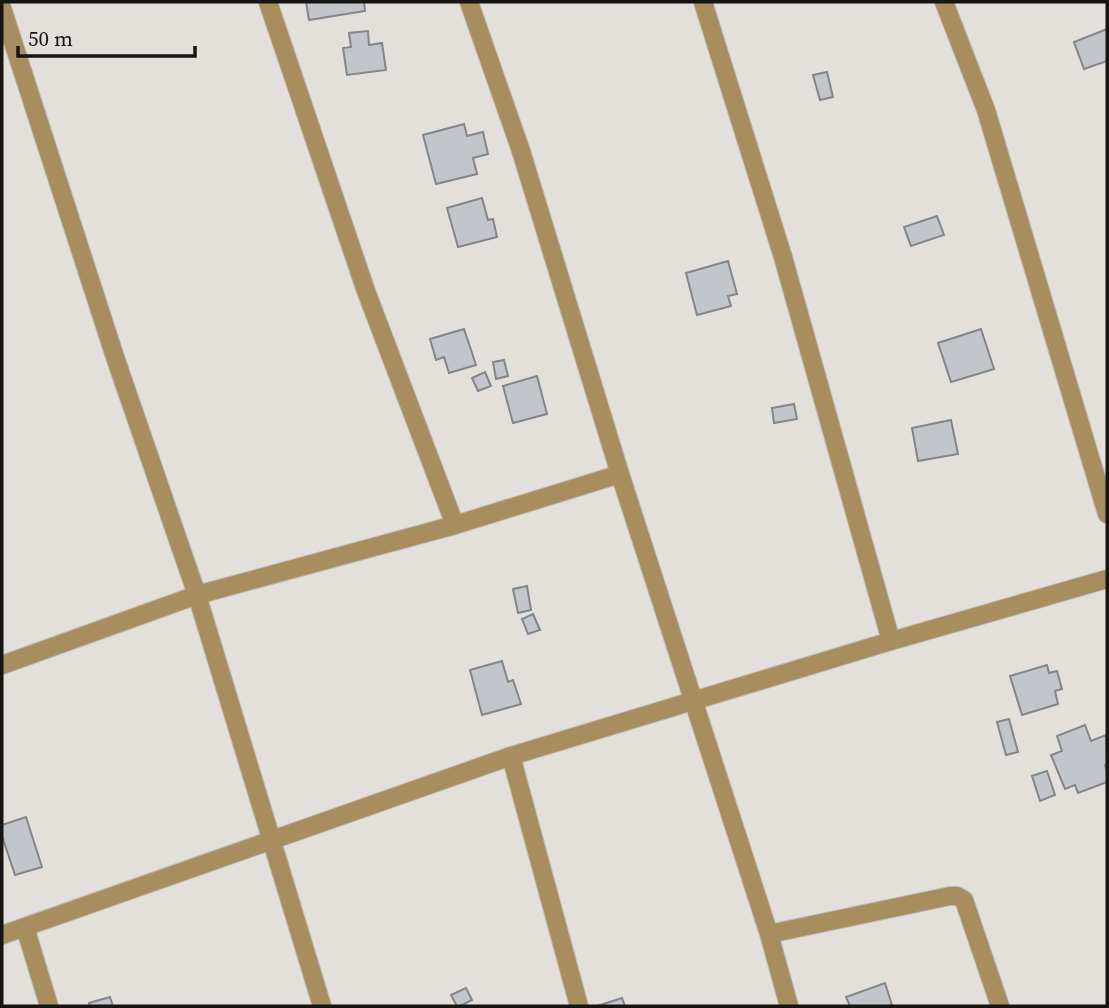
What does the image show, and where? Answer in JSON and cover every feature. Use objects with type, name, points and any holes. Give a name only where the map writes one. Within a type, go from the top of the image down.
[{"type":"street","points":[[268,2],[366,292],[456,525]]},
{"type":"street","points":[[469,2],[521,150],[620,474],[769,934],[789,1006]]},
{"type":"street","points":[[703,2],[783,257],[891,641]]},
{"type":"street","points":[[944,2],[986,110],[1107,514]]},
{"type":"street","points":[[2,8],[115,357],[197,596],[322,1006]]},
{"type":"street","points":[[2,665],[197,596],[456,525],[620,474]]},
{"type":"street","points":[[2,935],[511,757],[891,641],[1107,579]]},
{"type":"street","points":[[511,757],[579,1006]]},
{"type":"street","points":[[769,934],[950,896],[957,897],[964,900],[1000,1006]]},
{"type":"street","points":[[25,927],[49,1006]]},
{"type":"building","points":[[306,2],[364,2],[365,11],[309,20]]},
{"type":"building","points":[[1107,29],[1107,61],[1084,69],[1074,42]]},
{"type":"building","points":[[368,31],[369,45],[382,43],[386,70],[347,75],[343,48],[351,47],[349,33]]},
{"type":"building","points":[[827,72],[833,97],[820,100],[813,75]]},
{"type":"building","points":[[464,124],[467,136],[483,132],[488,154],[473,158],[477,174],[436,184],[423,135]]},
{"type":"building","points":[[482,198],[488,220],[493,219],[497,237],[458,247],[447,208]]},
{"type":"building","points":[[937,216],[944,235],[911,246],[904,227]]},
{"type":"building","points":[[728,261],[737,294],[728,296],[731,306],[697,315],[686,273]]},
{"type":"building","points":[[464,329],[476,365],[449,373],[444,357],[436,360],[430,339]]},
{"type":"building","points":[[981,329],[994,369],[951,382],[938,343]]},
{"type":"building","points":[[504,360],[508,376],[496,379],[493,362]]},
{"type":"building","points":[[485,372],[491,386],[478,391],[472,378]]},
{"type":"building","points":[[537,376],[547,414],[513,423],[503,386]]},
{"type":"building","points":[[794,404],[797,419],[774,423],[772,408]]},
{"type":"building","points":[[951,420],[958,454],[918,461],[912,428]]},
{"type":"building","points":[[527,586],[531,610],[518,613],[513,589]]},
{"type":"building","points":[[533,614],[540,630],[528,634],[522,619]]},
{"type":"building","points":[[502,661],[508,682],[513,680],[521,704],[482,715],[470,670]]},
{"type":"building","points":[[1047,665],[1049,673],[1057,671],[1062,689],[1055,691],[1058,704],[1022,715],[1010,676]]},
{"type":"building","points":[[1009,719],[1018,752],[1006,755],[997,722]]},
{"type":"building","points":[[1085,725],[1091,741],[1106,735],[1107,782],[1078,793],[1075,785],[1065,789],[1051,755],[1062,751],[1057,736]]},
{"type":"building","points":[[1047,771],[1055,795],[1040,801],[1032,776]]},
{"type":"building","points":[[26,817],[42,867],[15,875],[2,836],[2,825]]},
{"type":"building","points":[[885,983],[892,1005],[850,1006],[846,997]]},
{"type":"building","points":[[466,988],[472,1000],[457,1006],[451,995]]},
{"type":"building","points":[[110,997],[113,1006],[90,1006],[89,1003]]},
{"type":"building","points":[[622,998],[625,1006],[597,1006]]}]
